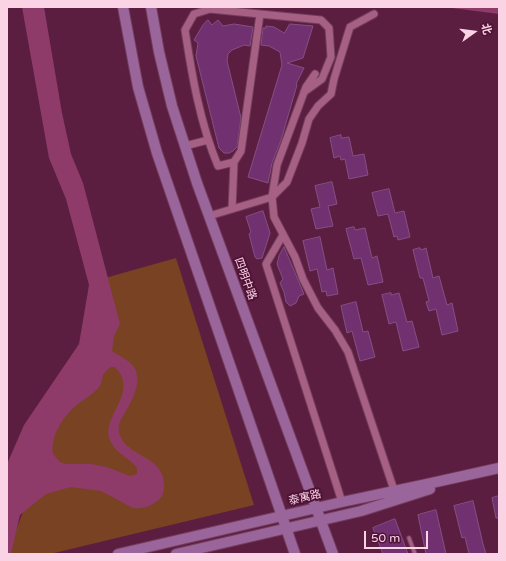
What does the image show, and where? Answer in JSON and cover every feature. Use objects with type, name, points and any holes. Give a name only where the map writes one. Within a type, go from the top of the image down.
[{"type":"main road","points":[[123,7],[138,87],[157,153],[295,554]]},
{"type":"main road","name":"四明中路","points":[[151,7],[159,52],[172,106],[185,146],[209,216],[333,554]]},
{"type":"main road","name":"泰寓路","points":[[118,554],[394,490],[499,468]]},
{"type":"main road","points":[[176,554],[361,511],[429,489],[499,473]]},
{"type":"street","points":[[234,162],[218,166],[208,140],[191,67],[185,30],[194,14],[210,9],[321,20],[329,28],[331,57],[322,79],[304,92]]},
{"type":"street","points":[[232,209],[234,162],[241,151],[260,14]]},
{"type":"street","points":[[209,216],[272,196],[286,182],[302,143],[309,119],[318,106],[331,94],[334,79],[350,28],[374,14]]},
{"type":"street","points":[[315,74],[306,87],[278,165],[272,196],[274,217],[295,256],[303,279],[318,308],[335,330],[348,352],[394,490]]},
{"type":"street","points":[[185,146],[208,140]]},
{"type":"street","points":[[283,235],[266,264],[342,502]]},
{"type":"lane","points":[[409,538],[415,554]]},
{"type":"shaded area","points":[[22,7],[44,7],[62,113],[71,154],[83,183],[120,324],[114,336],[112,351],[129,362],[134,367],[136,373],[136,391],[119,423],[119,430],[122,439],[127,446],[151,461],[158,468],[163,476],[164,491],[160,499],[153,504],[139,508],[133,508],[101,491],[71,487],[46,494],[20,515],[11,554],[7,554],[7,464],[24,425],[79,344],[89,285],[66,199],[49,158]],"holes":[[[111,367],[115,367],[122,377],[124,387],[122,396],[113,414],[109,433],[111,442],[116,450],[131,461],[137,468],[137,474],[130,476],[107,467],[91,464],[66,464],[60,462],[53,454],[54,439],[60,424],[70,411],[101,385],[106,371]]]},
{"type":"shaded area","points":[[444,7],[499,7],[499,14]]},
{"type":"shaded area","points":[[176,258],[254,505],[50,554],[7,554],[52,435],[105,278]]},
{"type":"building","points":[[208,20],[212,25],[218,20],[223,26],[234,24],[253,27],[250,46],[244,45],[232,50],[228,54],[227,61],[241,118],[237,147],[229,153],[224,153],[219,148],[196,56],[198,43],[194,40],[203,25]]},
{"type":"building","points":[[290,24],[313,26],[303,58],[287,63],[304,68],[296,84],[297,85],[281,140],[272,163],[268,183],[248,177],[282,65],[280,52],[269,46],[261,45],[263,28],[266,28],[266,26],[274,27],[284,33]]},
{"type":"building","points":[[341,135],[341,138],[349,137],[353,156],[364,154],[368,175],[349,179],[345,159],[341,160],[340,156],[334,158],[330,138]]},
{"type":"building","points":[[332,182],[337,204],[328,206],[333,226],[316,229],[311,209],[320,207],[315,186]]},
{"type":"building","points":[[389,189],[395,213],[404,211],[410,237],[398,240],[397,236],[394,237],[388,214],[378,216],[372,193]]},
{"type":"building","points":[[263,211],[270,233],[262,258],[257,259],[255,257],[249,234],[251,232],[246,217]]},
{"type":"building","points":[[354,227],[355,230],[365,228],[372,258],[377,256],[383,282],[368,285],[361,258],[354,259],[346,229]]},
{"type":"building","points":[[320,237],[327,270],[333,268],[338,294],[327,296],[326,291],[322,292],[317,269],[310,271],[303,241]]},
{"type":"building","points":[[284,247],[304,294],[299,296],[296,303],[290,306],[286,302],[280,283],[283,279],[277,264]]},
{"type":"building","points":[[420,248],[421,250],[426,248],[433,278],[439,276],[447,305],[452,303],[458,331],[442,335],[436,309],[429,311],[426,302],[429,301],[423,278],[420,278],[413,250]]},
{"type":"building","points":[[391,293],[391,295],[399,293],[407,322],[412,321],[419,347],[403,351],[396,322],[389,324],[382,295]]},
{"type":"building","points":[[356,302],[363,332],[368,331],[375,357],[360,361],[352,331],[347,333],[341,306]]},
{"type":"building","points":[[499,496],[499,518],[496,518],[492,498]]},
{"type":"building","points":[[473,501],[486,554],[469,554],[465,537],[462,538],[454,506]]},
{"type":"building","points":[[436,510],[446,554],[426,554],[418,515]]},
{"type":"building","points":[[395,519],[408,554],[383,554],[373,528]]}]
